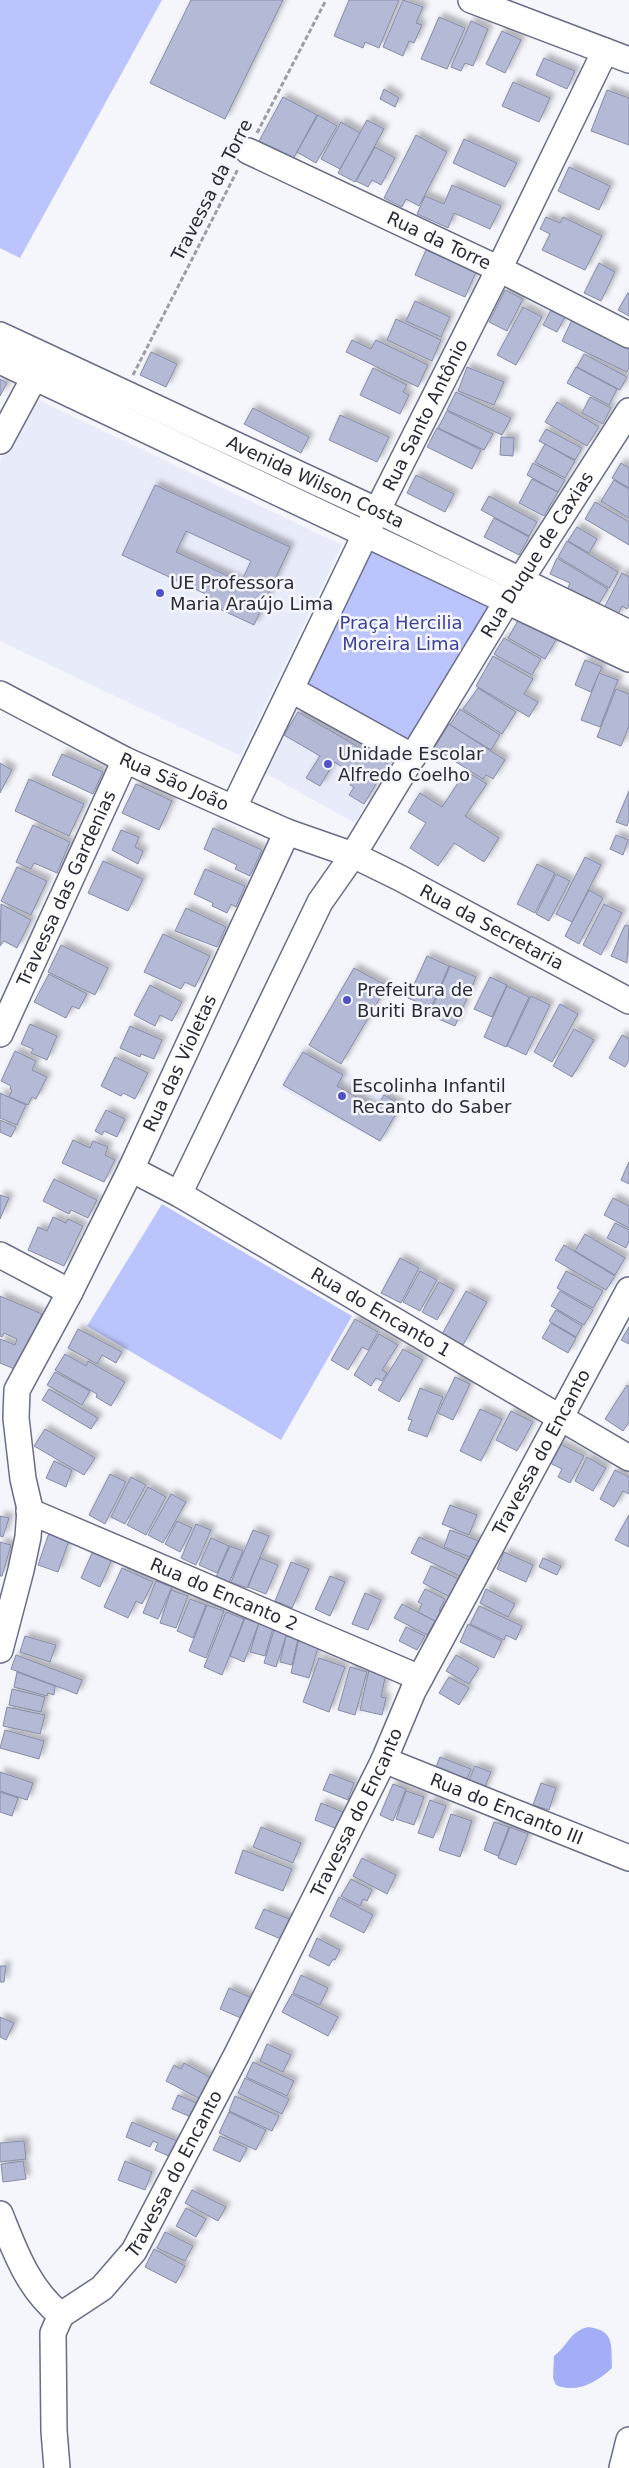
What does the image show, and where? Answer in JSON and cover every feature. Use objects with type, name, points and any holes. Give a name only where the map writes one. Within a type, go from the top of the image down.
[{"type":"street","points":[[470,0],[629,60]]},
{"type":"street","name":"Rua Santo Antônio","points":[[234,807],[365,535],[500,269],[605,51]]},
{"type":"street","name":"Rua da Torre","points":[[248,151],[500,269],[629,335]]},
{"type":"street","name":"Avenida Wilson Costa","points":[[0,335],[378,511],[629,633]]},
{"type":"street","points":[[0,361],[629,659]]},
{"type":"street","points":[[0,441],[34,378]]},
{"type":"street","name":"Rua Duque de Caxias","points":[[353,855],[507,601],[629,410]]},
{"type":"street","points":[[292,690],[413,757]]},
{"type":"street","name":"Rua São João","points":[[0,694],[126,760],[287,832],[353,855]]},
{"type":"street","name":"Travessa das Gardenias","points":[[3,1022],[126,760]]},
{"type":"street","name":"Rua das Violetas","points":[[8,1386],[70,1292],[131,1169],[287,832]]},
{"type":"street","points":[[179,1194],[316,910],[333,882],[353,855]]},
{"type":"street","name":"Rua da Secretaria","points":[[353,855],[400,878],[629,1001]]},
{"type":"street","name":"Rua do Encanto 1","points":[[131,1169],[179,1194],[629,1458]]},
{"type":"street","points":[[0,1255],[70,1292]]},
{"type":"street","name":"Travessa do Encanto","points":[[61,2314],[102,2288],[134,2251],[237,2054],[384,1760],[420,1678],[629,1290]]},
{"type":"street","points":[[0,1650],[23,1562],[29,1512],[16,1418],[8,1386]]},
{"type":"street","name":"Rua do Encanto 2","points":[[29,1512],[420,1678]]},
{"type":"street","name":"Rua do Encanto III","points":[[384,1760],[629,1858]]},
{"type":"street","points":[[0,2214],[16,2253],[33,2286],[47,2304],[61,2314],[53,2333],[54,2431],[57,2468]]},
{"type":"street","points":[[622,2468],[629,2440]]},
{"type":"path","name":"Travessa da Torre","points":[[124,393],[326,0]]},
{"type":"shaded area","name":"UE Professora Maria Araújo Lima","points":[[32,397],[342,545],[241,756],[0,641],[0,462]]},
{"type":"shaded area","name":"Unidade Escolar Alfredo Coelho","points":[[300,705],[393,756],[355,823],[263,772]]},
{"type":"shaded area","name":"Escolinha Infantil Recanto do Saber","points":[[302,1048],[404,1103],[382,1143],[280,1088]]},
{"type":"shaded area","points":[[588,2327],[603,2331],[610,2340],[612,2368],[600,2378],[586,2385],[572,2388],[556,2385],[553,2378],[554,2356],[577,2332]]},
{"type":"green space","points":[[0,0],[162,0],[20,258],[0,248]]},
{"type":"green space","name":"Praça Hercilia Moreira Lima","points":[[373,548],[490,604],[409,742],[306,684]]},
{"type":"green space","points":[[162,1204],[352,1316],[281,1440],[87,1326]]},
{"type":"building","points":[[191,0],[283,0],[225,119],[150,83]]},
{"type":"building","points":[[349,0],[399,0],[379,48],[365,42],[363,48],[334,36]]},
{"type":"building","points":[[403,0],[423,7],[416,23],[422,25],[414,43],[409,41],[403,56],[383,47]]},
{"type":"building","points":[[439,17],[465,28],[447,69],[421,59]]},
{"type":"building","points":[[471,21],[488,29],[473,66],[465,63],[461,71],[451,67]]},
{"type":"building","points":[[502,31],[521,40],[505,73],[486,64]]},
{"type":"building","points":[[544,58],[575,71],[567,89],[536,75]]},
{"type":"building","points":[[513,82],[550,98],[539,122],[502,106]]},
{"type":"building","points":[[384,89],[399,98],[395,107],[380,99]]},
{"type":"building","points":[[607,90],[629,98],[629,145],[591,131]]},
{"type":"building","points":[[283,97],[317,115],[292,161],[258,143]]},
{"type":"building","points":[[318,115],[337,126],[316,163],[297,152]]},
{"type":"building","points":[[367,120],[384,129],[355,182],[338,173]]},
{"type":"building","points":[[341,122],[360,133],[340,169],[321,159]]},
{"type":"building","points":[[416,135],[447,152],[419,206],[406,199],[402,207],[384,198]]},
{"type":"building","points":[[464,139],[517,163],[505,187],[453,163]]},
{"type":"building","points":[[375,147],[395,158],[381,185],[372,180],[368,187],[356,181]]},
{"type":"building","points":[[569,167],[610,186],[599,210],[558,191]]},
{"type":"building","points":[[452,185],[501,206],[490,229],[454,213],[448,228],[417,214],[425,196],[444,204]]},
{"type":"building","points":[[546,217],[560,223],[563,217],[602,236],[585,270],[542,250],[550,234],[540,229]]},
{"type":"building","points":[[426,250],[476,272],[465,297],[415,275]]},
{"type":"building","points":[[599,263],[615,272],[601,301],[584,293]]},
{"type":"building","points":[[505,290],[523,299],[507,331],[489,322]]},
{"type":"building","points":[[629,294],[629,316],[618,310]]},
{"type":"building","points":[[415,301],[450,317],[441,337],[406,321]]},
{"type":"building","points":[[523,307],[542,317],[516,365],[497,355]]},
{"type":"building","points":[[551,310],[565,317],[557,332],[543,325]]},
{"type":"building","points":[[396,319],[441,340],[432,361],[387,340]]},
{"type":"building","points":[[572,320],[629,348],[629,367],[627,372],[562,341]]},
{"type":"building","points":[[352,340],[371,349],[376,340],[428,365],[418,387],[346,352]]},
{"type":"building","points":[[151,352],[177,364],[166,387],[140,375]]},
{"type":"building","points":[[584,354],[627,377],[620,390],[577,367]]},
{"type":"building","points":[[467,367],[504,382],[494,405],[458,391]]},
{"type":"building","points":[[576,367],[617,389],[609,405],[567,383]]},
{"type":"building","points":[[373,368],[407,385],[403,392],[409,395],[400,414],[360,395]]},
{"type":"building","points":[[0,379],[7,383],[0,396]]},
{"type":"building","points":[[456,392],[511,418],[502,435],[447,410]]},
{"type":"building","points":[[590,397],[611,408],[603,424],[582,413]]},
{"type":"building","points":[[557,402],[599,427],[587,446],[545,422]]},
{"type":"building","points":[[253,408],[309,437],[301,453],[244,424]]},
{"type":"building","points":[[447,411],[493,434],[484,450],[438,428]]},
{"type":"building","points":[[340,415],[389,437],[377,462],[329,440]]},
{"type":"building","points":[[437,428],[481,450],[472,469],[427,447]]},
{"type":"building","points":[[546,429],[582,448],[575,460],[539,441]]},
{"type":"building","points":[[501,437],[514,438],[513,456],[500,455]]},
{"type":"building","points":[[545,444],[575,461],[565,478],[535,462]]},
{"type":"building","points":[[533,463],[565,480],[558,492],[527,475]]},
{"type":"building","points":[[621,463],[629,468],[629,488],[612,478]]},
{"type":"building","points":[[416,475],[454,494],[445,512],[407,493]]},
{"type":"building","points":[[532,479],[558,492],[544,516],[519,503]]},
{"type":"building","points":[[614,480],[629,489],[629,518],[601,501]]},
{"type":"building","points":[[155,485],[290,547],[254,625],[207,603],[210,596],[122,555]],"holes":[[[186,531],[251,561],[241,582],[176,552]]]},
{"type":"building","points":[[489,496],[537,522],[529,536],[481,510]]},
{"type":"building","points":[[595,502],[629,522],[629,545],[585,519]]},
{"type":"building","points":[[494,518],[529,537],[519,555],[484,537]]},
{"type":"building","points":[[577,527],[597,539],[589,553],[568,541]]},
{"type":"building","points":[[567,541],[618,572],[609,588],[558,557]]},
{"type":"building","points":[[557,558],[608,589],[597,607],[566,593],[570,583],[550,574]]},
{"type":"building","points":[[622,573],[629,577],[629,606],[627,609],[622,606],[617,617],[603,610]]},
{"type":"building","points":[[519,619],[556,640],[545,659],[508,638]]},
{"type":"building","points":[[504,638],[541,659],[532,675],[494,654]]},
{"type":"building","points":[[493,656],[533,679],[524,694],[538,702],[529,717],[476,686]]},
{"type":"building","points":[[585,660],[602,667],[591,692],[575,685]]},
{"type":"building","points":[[599,673],[618,680],[600,727],[581,720]]},
{"type":"building","points":[[478,688],[516,712],[502,734],[463,709]]},
{"type":"building","points":[[616,689],[629,694],[629,726],[621,746],[597,737]]},
{"type":"building","points":[[460,709],[500,735],[491,750],[450,725]]},
{"type":"building","points":[[298,712],[388,764],[364,804],[349,795],[354,787],[350,785],[356,775],[334,762],[320,786],[306,778],[320,756],[284,735]]},
{"type":"building","points":[[449,724],[505,760],[493,779],[486,775],[483,779],[434,748]]},
{"type":"building","points":[[62,754],[103,772],[93,794],[52,775]]},
{"type":"building","points":[[0,763],[12,770],[0,793]]},
{"type":"building","points":[[466,771],[487,784],[465,816],[499,838],[484,862],[454,843],[438,866],[410,848],[426,823],[408,812],[420,793],[442,807]]},
{"type":"building","points":[[29,779],[84,804],[69,836],[15,811]]},
{"type":"building","points":[[136,784],[172,801],[159,830],[122,813]]},
{"type":"building","points":[[629,791],[629,820],[627,826],[616,822]]},
{"type":"building","points":[[33,825],[70,842],[57,873],[34,863],[31,869],[16,862]]},
{"type":"building","points":[[213,828],[262,850],[250,876],[235,869],[237,865],[204,849]]},
{"type":"building","points":[[121,830],[139,837],[135,847],[143,851],[138,864],[112,850]]},
{"type":"building","points":[[616,835],[628,840],[623,855],[610,849]]},
{"type":"building","points":[[585,857],[601,865],[572,922],[556,914]]},
{"type":"building","points":[[103,861],[143,879],[128,911],[88,893]]},
{"type":"building","points":[[537,864],[555,873],[535,913],[517,904]]},
{"type":"building","points":[[17,867],[47,881],[31,915],[1,901]]},
{"type":"building","points":[[205,869],[245,886],[236,907],[231,904],[227,913],[212,906],[213,903],[194,894]]},
{"type":"building","points":[[556,874],[570,881],[549,921],[536,914]]},
{"type":"building","points":[[589,890],[603,898],[579,944],[565,936]]},
{"type":"building","points":[[1,904],[31,920],[17,948],[4,941],[0,946]]},
{"type":"building","points":[[604,904],[622,913],[601,955],[583,945]]},
{"type":"building","points":[[186,908],[226,927],[217,947],[175,931]]},
{"type":"building","points":[[625,925],[629,926],[627,963],[611,956]]},
{"type":"building","points":[[163,934],[210,956],[195,987],[185,982],[181,989],[144,972]]},
{"type":"building","points":[[61,945],[108,968],[95,995],[48,972]]},
{"type":"building","points":[[427,956],[449,966],[431,1008],[408,998]]},
{"type":"building","points":[[450,966],[476,977],[455,1026],[429,1015]]},
{"type":"building","points":[[354,968],[387,986],[341,1064],[309,1045]]},
{"type":"building","points":[[49,974],[87,994],[79,1009],[72,1006],[66,1018],[34,1002]]},
{"type":"building","points":[[490,977],[507,985],[492,1017],[474,1009]]},
{"type":"building","points":[[150,985],[182,1002],[172,1021],[160,1015],[155,1026],[134,1015]]},
{"type":"building","points":[[507,986],[529,997],[506,1047],[484,1037]]},
{"type":"building","points":[[531,996],[550,1005],[526,1055],[507,1046]]},
{"type":"building","points":[[560,1004],[578,1014],[552,1062],[534,1052]]},
{"type":"building","points":[[30,1024],[57,1036],[47,1060],[31,1053],[33,1049],[21,1044]]},
{"type":"building","points":[[130,1026],[162,1040],[154,1059],[141,1054],[140,1057],[120,1048]]},
{"type":"building","points":[[574,1029],[594,1040],[572,1077],[553,1066]]},
{"type":"building","points":[[622,1035],[629,1039],[629,1060],[625,1067],[609,1058]]},
{"type":"building","points":[[15,1051],[36,1061],[32,1070],[47,1077],[36,1099],[32,1097],[28,1105],[9,1097],[12,1090],[10,1089],[11,1086],[1,1081]]},
{"type":"building","name":"Escolinha Infantil Recanto do Saber","points":[[303,1052],[343,1075],[337,1086],[376,1108],[384,1095],[401,1105],[380,1141],[283,1085]]},
{"type":"building","points":[[115,1057],[148,1073],[135,1099],[123,1093],[121,1096],[101,1086]]},
{"type":"building","points":[[0,1093],[26,1105],[17,1125],[0,1118]]},
{"type":"building","points":[[106,1110],[125,1119],[117,1137],[104,1131],[102,1135],[95,1131]]},
{"type":"building","points":[[0,1120],[16,1127],[11,1137],[0,1132]]},
{"type":"building","points":[[73,1140],[90,1148],[93,1141],[108,1147],[105,1155],[115,1160],[104,1182],[62,1163]]},
{"type":"building","points":[[629,1162],[629,1184],[621,1180]]},
{"type":"building","points":[[54,1179],[97,1200],[88,1218],[71,1210],[69,1214],[43,1201]]},
{"type":"building","points":[[0,1195],[9,1198],[0,1219]]},
{"type":"building","points":[[613,1198],[629,1206],[629,1228],[604,1215]]},
{"type":"building","points":[[53,1217],[66,1223],[68,1219],[83,1226],[64,1266],[28,1250],[38,1227],[47,1231]]},
{"type":"building","points":[[615,1223],[629,1230],[629,1241],[626,1248],[607,1238]]},
{"type":"building","points":[[585,1234],[625,1258],[615,1275],[575,1251]]},
{"type":"building","points":[[564,1245],[615,1276],[606,1290],[555,1260]]},
{"type":"building","points":[[400,1258],[419,1268],[401,1303],[381,1293]]},
{"type":"building","points":[[420,1271],[437,1280],[420,1311],[403,1302]]},
{"type":"building","points":[[566,1271],[603,1291],[593,1308],[557,1288]]},
{"type":"building","points":[[439,1282],[454,1290],[437,1320],[422,1312]]},
{"type":"building","points":[[466,1291],[487,1302],[463,1345],[442,1334]]},
{"type":"building","points":[[560,1291],[593,1310],[584,1325],[551,1306]]},
{"type":"building","points":[[0,1296],[42,1314],[17,1370],[0,1363],[0,1339],[15,1345],[17,1339],[4,1333],[2,1337],[0,1336]]},
{"type":"building","points":[[556,1310],[582,1326],[576,1337],[549,1321]]},
{"type":"building","points":[[355,1319],[378,1332],[368,1350],[362,1347],[348,1370],[331,1360]]},
{"type":"building","points":[[551,1323],[576,1338],[568,1353],[542,1338]]},
{"type":"building","points":[[629,1327],[629,1344],[621,1340]]},
{"type":"building","points":[[78,1329],[122,1352],[116,1363],[102,1355],[97,1364],[68,1348]]},
{"type":"building","points":[[379,1334],[398,1345],[382,1370],[387,1373],[382,1381],[376,1378],[371,1386],[354,1375]]},
{"type":"building","points":[[403,1349],[423,1360],[399,1402],[378,1390]]},
{"type":"building","points":[[65,1354],[86,1366],[88,1361],[125,1382],[111,1406],[96,1397],[97,1394],[55,1370]]},
{"type":"building","points":[[55,1372],[90,1391],[82,1405],[47,1385]]},
{"type":"building","points":[[455,1377],[470,1384],[453,1420],[438,1413]]},
{"type":"building","points":[[627,1385],[629,1387],[629,1422],[623,1431],[605,1419]]},
{"type":"building","points":[[420,1388],[443,1397],[427,1437],[408,1430],[412,1420],[408,1419]]},
{"type":"building","points":[[49,1389],[98,1418],[91,1429],[42,1400]]},
{"type":"building","points":[[480,1409],[502,1419],[481,1461],[460,1451]]},
{"type":"building","points":[[511,1411],[533,1422],[517,1451],[496,1440]]},
{"type":"building","points":[[45,1429],[95,1458],[84,1475],[34,1446]]},
{"type":"building","points":[[558,1443],[584,1456],[570,1483],[558,1477],[562,1469],[548,1462]]},
{"type":"building","points":[[587,1457],[606,1468],[593,1491],[575,1481]]},
{"type":"building","points":[[54,1461],[72,1470],[66,1487],[46,1478]]},
{"type":"building","points":[[615,1470],[629,1477],[629,1494],[623,1491],[614,1507],[600,1499]]},
{"type":"building","points":[[110,1474],[126,1482],[105,1524],[89,1515]]},
{"type":"building","points":[[131,1477],[146,1485],[125,1524],[111,1517]]},
{"type":"building","points":[[148,1487],[166,1497],[146,1535],[127,1525]]},
{"type":"building","points":[[171,1494],[186,1502],[163,1543],[148,1535]]},
{"type":"building","points":[[450,1505],[477,1515],[469,1535],[442,1524]]},
{"type":"building","points":[[629,1515],[629,1547],[615,1540]]},
{"type":"building","points":[[0,1516],[9,1518],[3,1537],[0,1536]]},
{"type":"building","points":[[177,1521],[192,1528],[180,1552],[165,1544]]},
{"type":"building","points":[[196,1524],[211,1530],[196,1565],[181,1558]]},
{"type":"building","points":[[253,1530],[269,1536],[247,1588],[231,1582]]},
{"type":"building","points":[[450,1530],[479,1541],[472,1558],[444,1547]]},
{"type":"building","points":[[49,1533],[69,1540],[58,1572],[38,1565]]},
{"type":"building","points":[[419,1537],[469,1560],[462,1577],[411,1553]]},
{"type":"building","points":[[211,1538],[229,1546],[217,1573],[199,1565]]},
{"type":"building","points":[[0,1542],[11,1545],[2,1576],[0,1576]]},
{"type":"building","points":[[230,1546],[243,1551],[229,1583],[216,1577]]},
{"type":"building","points":[[93,1551],[112,1559],[100,1587],[81,1578]]},
{"type":"building","points":[[504,1552],[533,1565],[526,1582],[497,1569]]},
{"type":"building","points":[[260,1558],[278,1565],[266,1594],[248,1587]]},
{"type":"building","points":[[543,1558],[561,1566],[557,1575],[539,1567]]},
{"type":"building","points":[[291,1562],[309,1569],[292,1608],[275,1601]]},
{"type":"building","points":[[431,1566],[459,1579],[450,1597],[423,1583]]},
{"type":"building","points":[[122,1568],[153,1582],[142,1604],[136,1601],[128,1618],[104,1607]]},
{"type":"building","points":[[330,1576],[345,1582],[330,1616],[315,1609]]},
{"type":"building","points":[[156,1581],[172,1587],[158,1619],[143,1613]]},
{"type":"building","points":[[425,1589],[445,1599],[439,1611],[443,1613],[438,1623],[418,1612],[422,1604],[418,1602]]},
{"type":"building","points":[[486,1589],[515,1604],[508,1617],[480,1603]]},
{"type":"building","points":[[171,1590],[188,1596],[176,1628],[160,1623]]},
{"type":"building","points":[[365,1593],[381,1600],[368,1630],[352,1624]]},
{"type":"building","points":[[190,1599],[206,1605],[193,1638],[177,1631]]},
{"type":"building","points":[[402,1604],[435,1621],[427,1635],[394,1618]]},
{"type":"building","points":[[207,1605],[224,1611],[206,1658],[189,1651]]},
{"type":"building","points":[[479,1606],[522,1626],[516,1640],[506,1635],[504,1640],[470,1624]]},
{"type":"building","points":[[226,1612],[244,1619],[222,1675],[204,1667]]},
{"type":"building","points":[[245,1618],[259,1623],[244,1662],[230,1656]]},
{"type":"building","points":[[259,1623],[273,1628],[265,1656],[250,1652]]},
{"type":"building","points":[[468,1624],[502,1641],[494,1658],[460,1642]]},
{"type":"building","points":[[406,1627],[425,1636],[417,1650],[399,1641]]},
{"type":"building","points":[[274,1630],[287,1633],[276,1667],[264,1663]]},
{"type":"building","points":[[25,1636],[56,1645],[50,1662],[20,1652]]},
{"type":"building","points":[[286,1636],[298,1639],[292,1665],[280,1662]]},
{"type":"building","points":[[299,1639],[319,1644],[309,1678],[291,1673]]},
{"type":"building","points":[[16,1655],[82,1680],[77,1694],[11,1669]]},
{"type":"building","points":[[456,1655],[479,1668],[469,1684],[446,1671]]},
{"type":"building","points":[[319,1658],[345,1667],[329,1712],[303,1702]]},
{"type":"building","points":[[350,1667],[367,1672],[355,1715],[338,1710]]},
{"type":"building","points":[[369,1670],[386,1673],[381,1697],[386,1698],[382,1715],[360,1710]]},
{"type":"building","points":[[17,1672],[55,1686],[54,1695],[48,1693],[47,1696],[14,1687]]},
{"type":"building","points":[[449,1677],[469,1688],[459,1705],[439,1693]]},
{"type":"building","points":[[12,1689],[45,1697],[41,1712],[9,1705]]},
{"type":"building","points":[[7,1707],[45,1715],[40,1734],[3,1726]]},
{"type":"building","points":[[5,1730],[44,1741],[39,1759],[0,1748]]},
{"type":"building","points":[[440,1757],[471,1769],[465,1785],[434,1772]]},
{"type":"building","points":[[475,1766],[491,1772],[482,1794],[466,1787]]},
{"type":"building","points":[[0,1772],[33,1783],[27,1800],[0,1791]]},
{"type":"building","points":[[330,1774],[354,1783],[348,1800],[323,1790]]},
{"type":"building","points":[[541,1783],[556,1788],[549,1810],[533,1805]]},
{"type":"building","points":[[393,1784],[406,1789],[393,1821],[380,1815]]},
{"type":"building","points":[[406,1791],[424,1797],[414,1825],[396,1819]]},
{"type":"building","points":[[0,1792],[18,1798],[12,1816],[0,1812]]},
{"type":"building","points":[[430,1800],[446,1806],[433,1838],[418,1833]]},
{"type":"building","points":[[321,1803],[343,1812],[337,1829],[315,1820]]},
{"type":"building","points":[[451,1814],[472,1821],[460,1857],[439,1850]]},
{"type":"building","points":[[494,1822],[509,1827],[498,1856],[484,1850]]},
{"type":"building","points":[[261,1827],[301,1843],[293,1863],[253,1847]]},
{"type":"building","points":[[510,1827],[528,1834],[516,1865],[498,1858]]},
{"type":"building","points":[[243,1850],[292,1869],[283,1891],[235,1873]]},
{"type":"building","points":[[362,1858],[396,1875],[387,1894],[353,1876]]},
{"type":"building","points":[[351,1879],[372,1890],[367,1901],[363,1899],[360,1906],[341,1896]]},
{"type":"building","points":[[339,1897],[373,1915],[364,1933],[330,1916]]},
{"type":"building","points":[[264,1909],[297,1922],[288,1942],[255,1928]]},
{"type":"building","points":[[317,1938],[340,1950],[335,1960],[333,1959],[329,1966],[309,1956]]},
{"type":"building","points":[[0,1966],[6,1966],[4,1982],[0,1982]]},
{"type":"building","points":[[301,1975],[328,1988],[320,2005],[293,1993]]},
{"type":"building","points":[[229,1988],[252,1998],[243,2019],[220,2009]]},
{"type":"building","points":[[292,1994],[338,2017],[328,2036],[282,2012]]},
{"type":"building","points":[[0,2017],[14,2023],[6,2040],[0,2037]]},
{"type":"building","points":[[267,2044],[291,2055],[283,2072],[260,2061]]},
{"type":"building","points":[[253,2062],[294,2081],[287,2096],[246,2077]]},
{"type":"building","points":[[184,2063],[215,2080],[204,2101],[166,2081],[174,2065],[181,2069]]},
{"type":"building","points":[[245,2078],[289,2099],[282,2114],[238,2093]]},
{"type":"building","points":[[178,2095],[204,2106],[198,2120],[172,2109]]},
{"type":"building","points":[[235,2096],[279,2116],[272,2131],[229,2111]]},
{"type":"building","points":[[229,2112],[266,2130],[256,2150],[219,2133]]},
{"type":"building","points":[[132,2122],[177,2141],[173,2158],[155,2150],[158,2143],[153,2141],[150,2147],[126,2137]]},
{"type":"building","points":[[220,2136],[247,2148],[240,2162],[213,2150]]},
{"type":"building","points":[[24,2141],[26,2159],[0,2162],[0,2143]]},
{"type":"building","points":[[23,2161],[26,2179],[3,2182],[1,2164]]},
{"type":"building","points":[[125,2161],[152,2172],[145,2190],[118,2180]]},
{"type":"building","points":[[192,2190],[226,2207],[218,2221],[185,2203]]},
{"type":"building","points":[[186,2208],[206,2219],[196,2237],[176,2226]]},
{"type":"building","points":[[165,2232],[193,2246],[185,2261],[157,2248]]},
{"type":"building","points":[[154,2249],[185,2266],[176,2283],[145,2267]]},
{"type":"place","name":"UE Professora Maria Araújo Lima","points":[[160,593]]},
{"type":"place","name":"Unidade Escolar Alfredo Coelho","points":[[328,764]]},
{"type":"place","name":"Prefeitura de Buriti Bravo","points":[[347,1000]]},
{"type":"place","name":"Escolinha Infantil Recanto do Saber","points":[[342,1096]]}]
